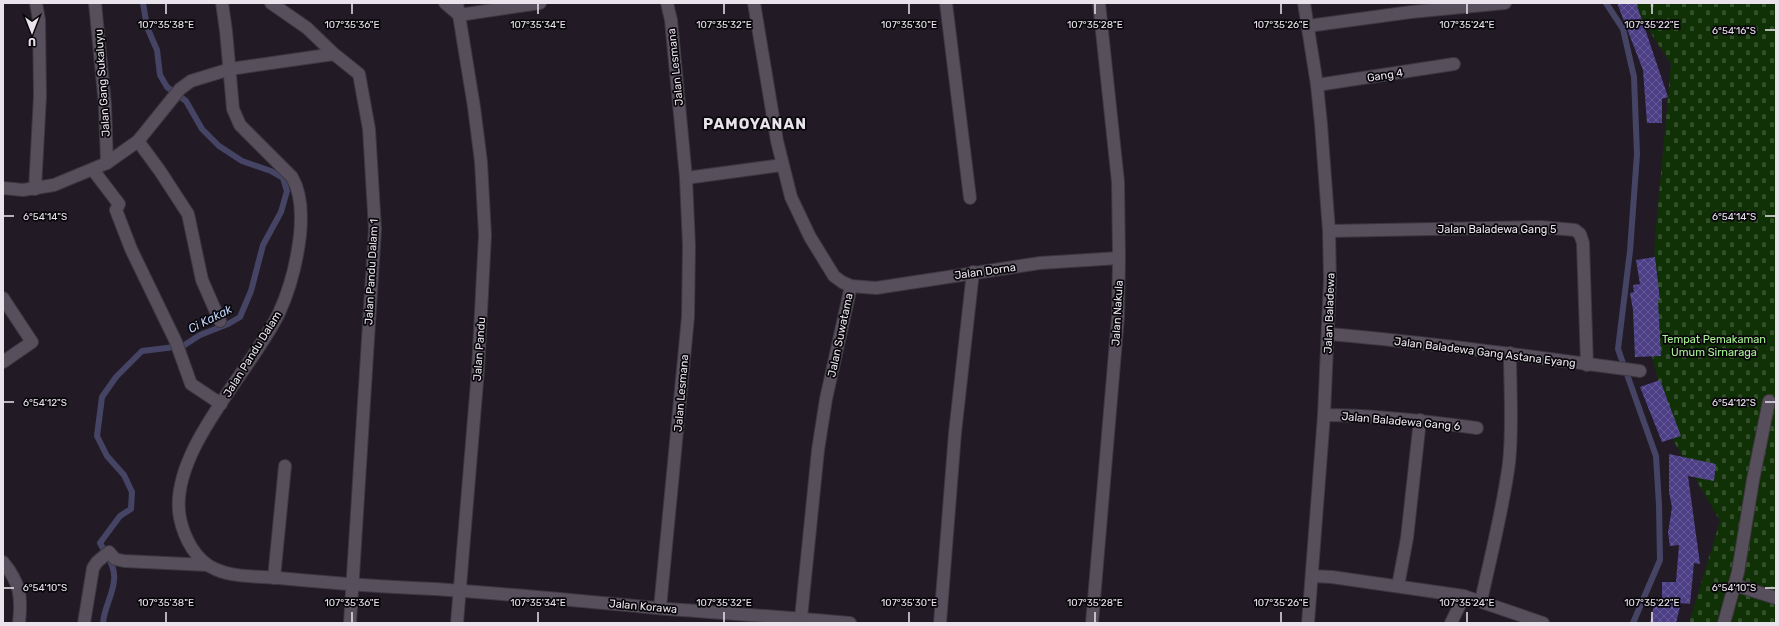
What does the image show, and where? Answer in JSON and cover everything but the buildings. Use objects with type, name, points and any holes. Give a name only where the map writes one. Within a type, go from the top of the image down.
[{"type":"street","points":[[35,189],[40,96],[39,20],[36,3]]},
{"type":"street","name":"Jalan Gang Sukaluyu","points":[[95,3],[105,105],[107,163]]},
{"type":"street","name":"Jalan Pandu Dalam","points":[[222,3],[233,109],[240,126],[292,177],[296,183],[300,204],[300,227],[292,273],[279,314],[262,343],[194,447],[179,494],[179,512],[183,530],[196,555],[207,565],[223,572],[353,585]]},
{"type":"street","name":"Jalan Pandu Dalam 1","points":[[271,3],[307,28],[334,54],[359,74],[369,130],[375,229],[350,623]]},
{"type":"street","points":[[445,3],[458,9],[540,3]]},
{"type":"street","name":"Jalan Lesmana","points":[[660,608],[688,317],[689,246],[686,178],[671,20],[667,3]]},
{"type":"street","name":"Jalan Suwatama","points":[[754,3],[782,165],[791,197],[810,236],[834,276],[851,286],[826,399],[818,450],[801,618]]},
{"type":"street","points":[[946,3],[970,198]]},
{"type":"street","name":"Jalan Nakula","points":[[1092,623],[1118,317],[1119,258],[1118,182],[1099,3]]},
{"type":"street","name":"Jalan Baladewa","points":[[1304,3],[1317,85],[1329,231],[1330,280],[1329,334],[1324,415],[1308,623]]},
{"type":"street","points":[[1308,26],[1411,12],[1505,3]]},
{"type":"street","name":"Jalan Pandu","points":[[457,623],[478,370],[485,235],[480,154],[458,9]]},
{"type":"street","points":[[3,188],[23,190],[54,185],[107,163],[138,141],[180,89],[190,81],[230,69],[334,54]]},
{"type":"street","name":"Gang 4","points":[[1317,85],[1454,64]]},
{"type":"street","points":[[138,141],[188,214],[202,280],[220,321]]},
{"type":"street","points":[[686,178],[782,165]]},
{"type":"street","points":[[93,170],[119,204],[116,210],[131,249],[176,342],[191,384],[221,404]]},
{"type":"street","name":"Jalan Baladewa Gang 5","points":[[1329,231],[1541,227],[1575,230],[1580,234],[1583,243],[1587,365]]},
{"type":"street","name":"Jalan Dorna","points":[[851,286],[876,288],[1040,263],[1119,258]]},
{"type":"street","points":[[940,623],[955,433],[973,272]]},
{"type":"street","points":[[3,298],[32,342],[3,362]]},
{"type":"street","name":"Jalan Baladewa Gang Astana Eyang","points":[[1329,334],[1510,353],[1587,365],[1640,371]]},
{"type":"street","points":[[1481,600],[1497,531],[1509,462],[1511,432],[1510,353]]},
{"type":"street","points":[[1724,623],[1735,585],[1769,401]]},
{"type":"street","name":"Jalan Baladewa Gang 6","points":[[1324,415],[1352,415],[1420,420],[1477,428]]},
{"type":"street","points":[[1398,586],[1408,530],[1420,420]]},
{"type":"street","points":[[274,578],[285,466]]},
{"type":"street","points":[[84,623],[91,574],[95,564],[105,554],[115,559],[124,561],[207,565]]},
{"type":"street","points":[[3,562],[17,582],[21,596],[19,623]]},
{"type":"street","points":[[1312,576],[1332,577],[1464,596],[1481,600],[1543,623]]},
{"type":"street","points":[[353,585],[459,591]]},
{"type":"street","points":[[1735,585],[1776,598]]},
{"type":"street","name":"Jalan Korawa","points":[[459,591],[850,623]]},
{"type":"street","points":[[1451,623],[1464,596]]},
{"type":"green space","name":"Tempat Pemakaman Umum Sirnaraga","points":[[1631,3],[1776,3],[1776,623],[1689,623],[1720,521],[1673,440],[1651,352],[1655,237],[1671,64]]},
{"type":"waterway","name":"Ci Kakak","points":[[103,623],[113,586],[114,570],[100,543],[120,516],[131,509],[132,492],[124,475],[107,456],[97,436],[102,397],[116,377],[142,351],[183,346],[200,335],[228,324],[240,317],[251,291],[263,245],[281,212],[287,191],[283,178],[271,171],[242,161],[219,146],[202,129],[186,101],[167,87],[160,75],[157,50],[147,27],[143,3]]},
{"type":"waterway","points":[[1606,3],[1623,29],[1634,77],[1637,154],[1630,251],[1618,349],[1656,456],[1659,505],[1660,560],[1633,623]]},
{"type":"district","name":"PAMOYANAN","points":[[755,124]]}]
